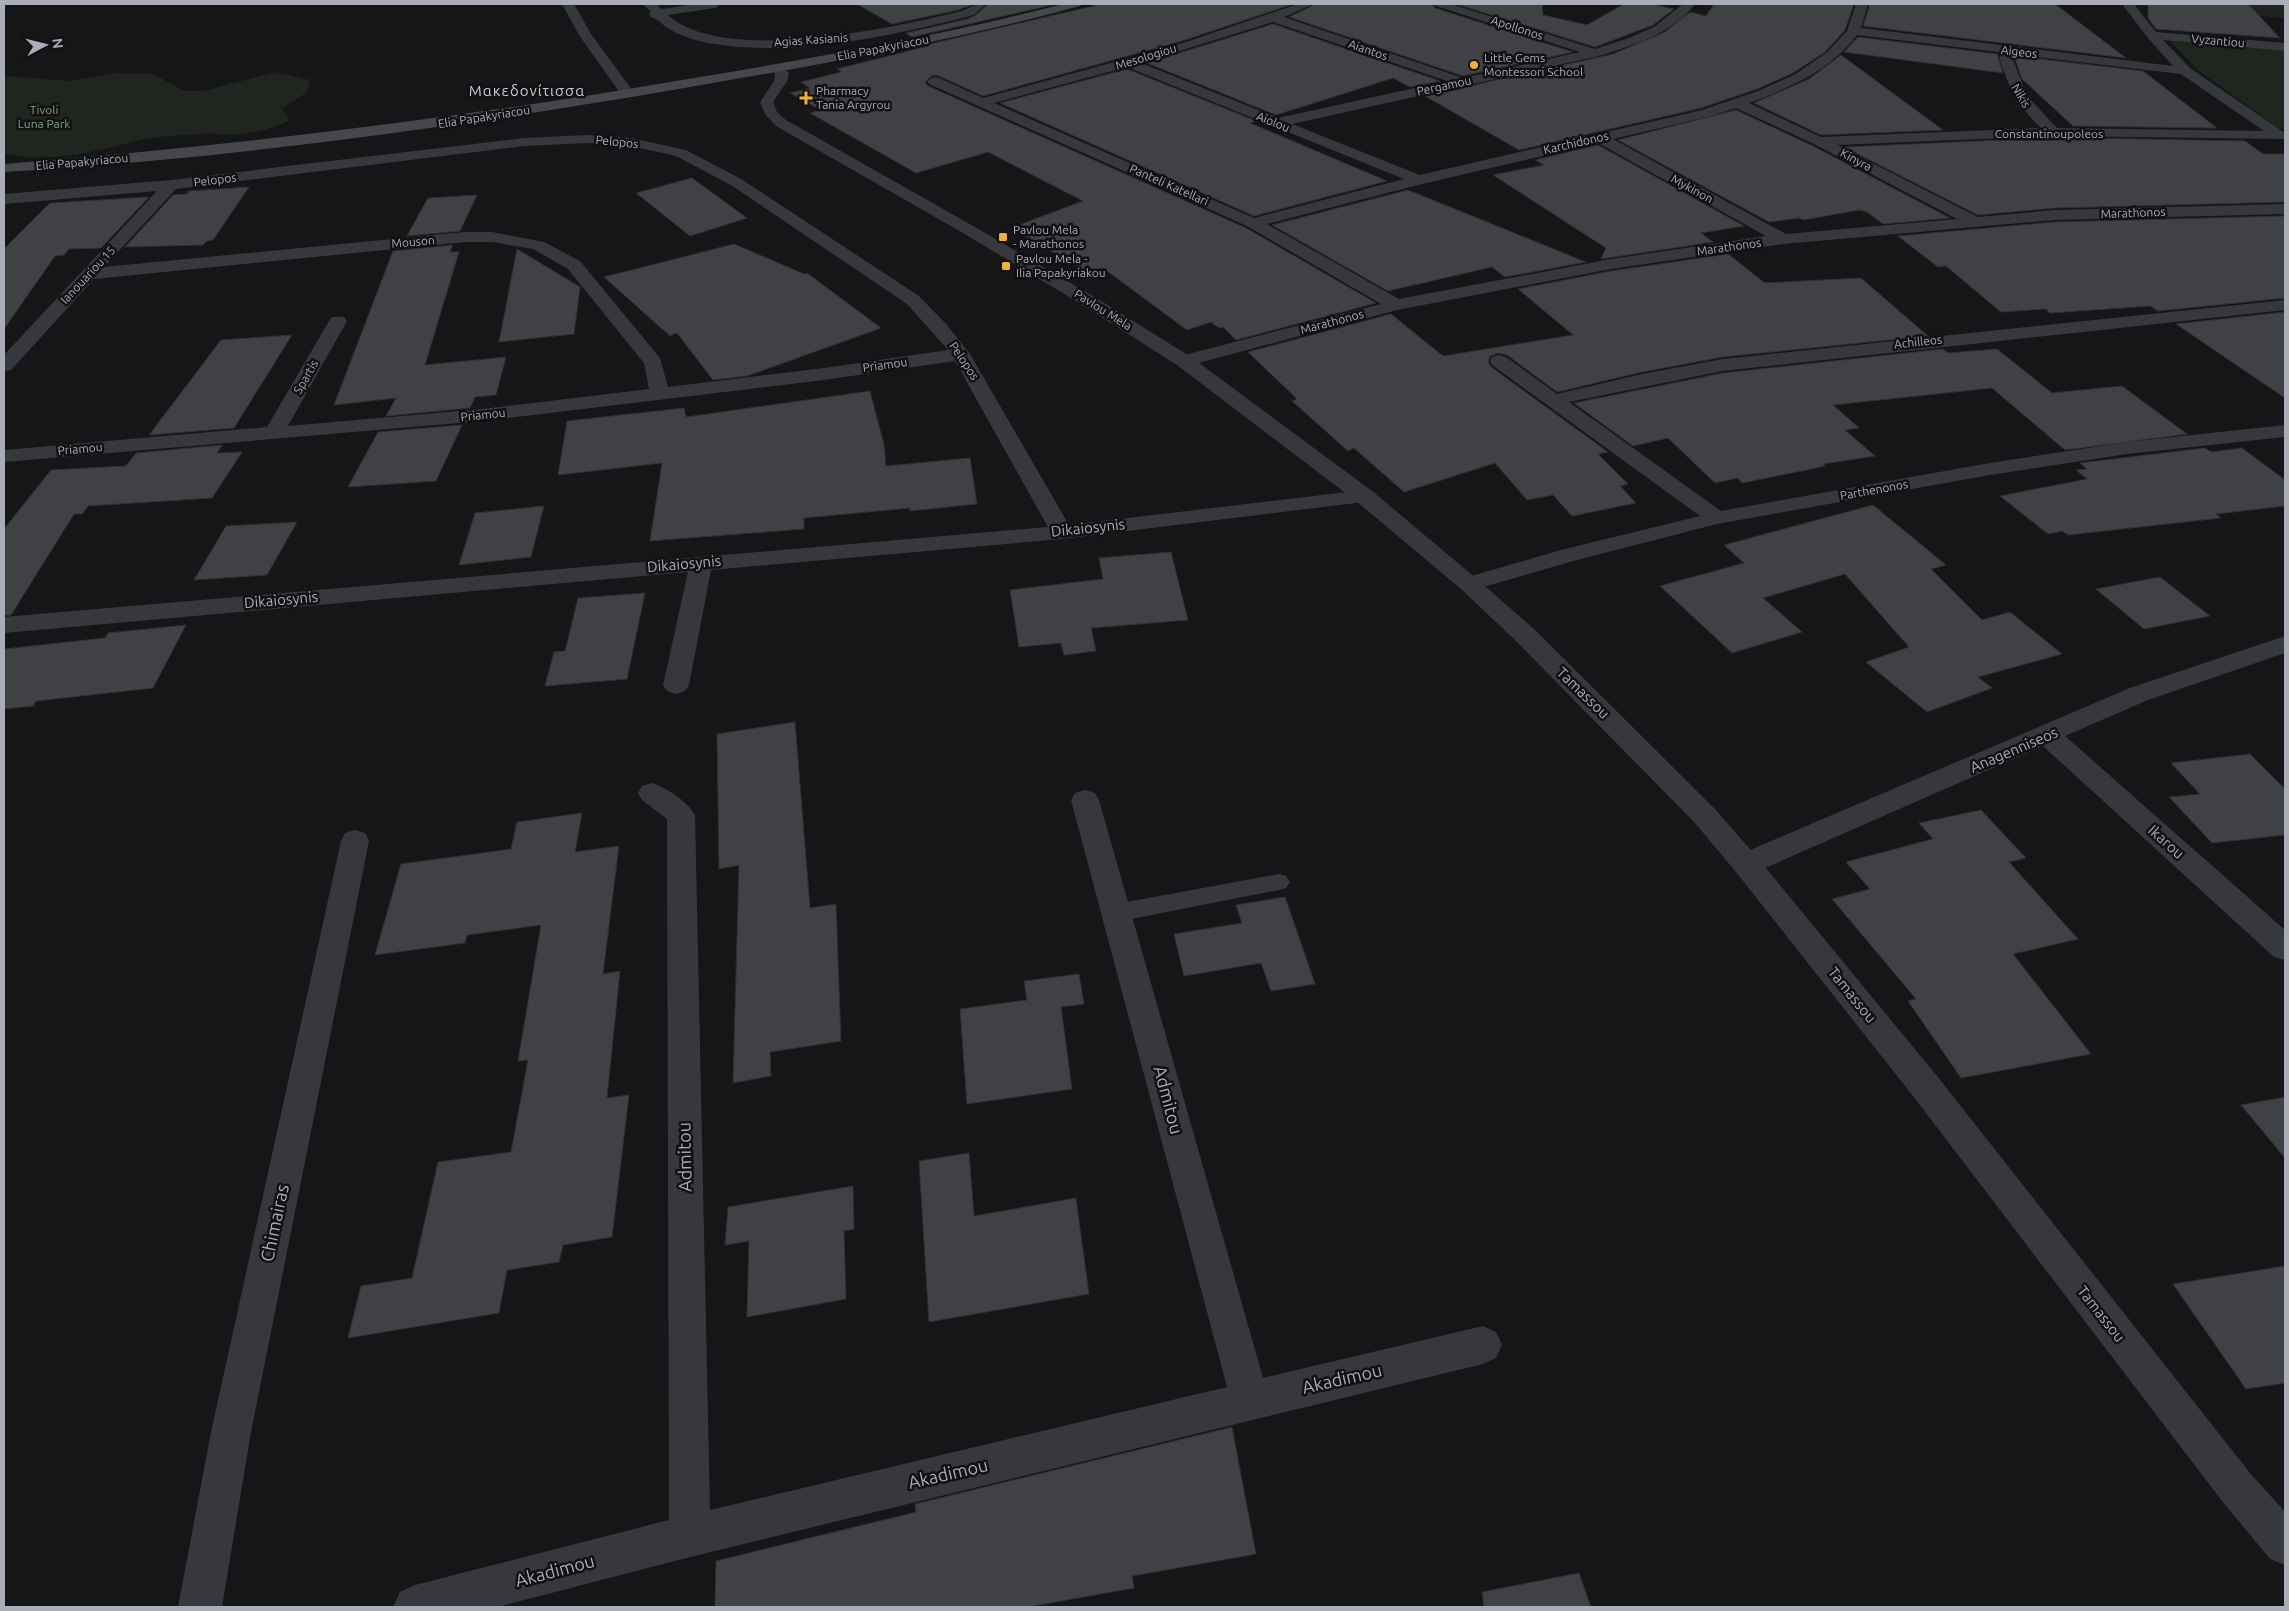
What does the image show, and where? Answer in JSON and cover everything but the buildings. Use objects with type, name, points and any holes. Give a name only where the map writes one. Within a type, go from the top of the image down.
[{"type":"main road","name":"Elia Papakyriacou","points":[[4,168],[233,149],[468,120],[628,94],[927,40],[1076,4]]},
{"type":"street","points":[[568,4],[585,35],[628,94]]},
{"type":"street","points":[[652,9],[715,4]]},
{"type":"street","name":"Agias Kasianis","points":[[652,9],[679,30],[707,38],[744,42],[790,43],[839,39],[904,28],[963,14],[980,4]]},
{"type":"street","name":"Mesologiou","points":[[982,102],[1128,63],[1274,18],[1308,4]]},
{"type":"street","name":"Apollonos","points":[[1440,4],[1595,53]]},
{"type":"street","points":[[1468,12],[1484,4]]},
{"type":"street","name":"Pergamou","points":[[1276,123],[1595,53],[1633,41],[1665,25],[1689,4]]},
{"type":"street","name":"Karchidonos","points":[[1253,223],[1419,180],[1706,113],[1737,103],[1807,73],[1826,60],[1854,30],[1862,4]]},
{"type":"street","points":[[2128,4],[2152,35],[2185,71],[2282,138]]},
{"type":"street","name":"Aiantos","points":[[1274,18],[1462,82]]},
{"type":"street","name":"Aigeos","points":[[1854,30],[2185,71]]},
{"type":"street","name":"Vyzantiou","points":[[2152,35],[2285,47]]},
{"type":"street","name":"Nikis","points":[[2004,50],[2017,94],[2029,111],[2053,132]]},
{"type":"street","name":"Aiolou","points":[[1128,63],[1419,180]]},
{"type":"street","name":"Pavlou Mela","points":[[776,68],[782,73],[782,79],[770,92],[766,107],[781,123],[994,245],[1184,361],[1364,496]]},
{"type":"street","name":"Panteli Katellari","points":[[934,81],[1253,223],[1396,305]]},
{"type":"street","name":"Kinyra","points":[[1737,103],[1819,140],[1973,221]]},
{"type":"street","name":"Constantinoupoleos","points":[[1819,140],[2053,132],[2282,138]]},
{"type":"street","name":"Mykinon","points":[[1600,138],[1783,239]]},
{"type":"street","name":"Pelopos","points":[[4,199],[171,185],[524,142],[588,139],[658,147],[681,153],[736,182],[913,300],[930,315],[961,354],[1062,532]]},
{"type":"street","name":"Ianouariou 15","points":[[4,366],[171,185]]},
{"type":"street","name":"Marathonos","points":[[1184,361],[1396,305],[1611,264],[1783,239],[2055,215],[2285,209]]},
{"type":"street","name":"Mouson","points":[[89,274],[465,237],[492,237],[538,245],[574,265],[653,362],[660,394]]},
{"type":"street","name":"Achilleos","points":[[1554,400],[1642,380],[1723,365],[2285,305]]},
{"type":"street","name":"Spartis","points":[[274,433],[338,321]]},
{"type":"street","name":"Priamou","points":[[4,456],[473,416],[660,394],[961,354]]},
{"type":"street","points":[[1499,361],[1718,518]]},
{"type":"street","name":"Parthenonos","points":[[1469,584],[1569,555],[1718,518],[1990,469],[2127,448],[2285,431]]},
{"type":"street","name":"Dikaiosynis","points":[[4,625],[1062,532],[1364,496]]},
{"type":"street","name":"Tamassou","points":[[1364,496],[1469,584],[1626,735],[1705,816],[1746,864],[1919,1079],[2236,1487],[2285,1544]]},
{"type":"street","points":[[676,685],[701,563]]},
{"type":"street","name":"Anagenniseos","points":[[1746,864],[2048,736],[2139,694],[2285,644]]},
{"type":"street","name":"Ikarou","points":[[2048,736],[2285,948]]},
{"type":"street","name":"Admitou","points":[[652,793],[681,815],[690,1536]]},
{"type":"street","name":"Admitou","points":[[1085,800],[1250,1401]]},
{"type":"street","name":"Chimairas","points":[[200,1607],[231,1432],[355,841]]},
{"type":"street","name":"Akadimou","points":[[415,1607],[690,1536],[1483,1345]]},
{"type":"lane","points":[[1116,914],[1280,882]]},
{"type":"shaded area","points":[[2124,4],[2285,4],[2285,18],[2226,13]]},
{"type":"green space","points":[[2170,41],[2285,51],[2285,129],[2280,129],[2199,71]]},
{"type":"green space","name":"Tivoli Luna Park","points":[[276,72],[310,80],[307,92],[282,109],[290,120],[272,127],[231,135],[212,133],[151,138],[85,153],[52,157],[19,156],[4,153],[4,76],[71,81],[114,73],[153,74],[185,91],[203,91]]},
{"type":"place","name":"Little Gems Montessori School","points":[[1474,65]]},
{"type":"place","name":"Pharmacy Tania Argyrou","points":[[806,98]]},
{"type":"place","name":"Pavlou Mela - Marathonos","points":[[1003,237]]},
{"type":"place","name":"Pavlou Mela - Ilia Papakyriakou","points":[[1006,266]]},
{"type":"district","name":"Μακεδονίτισσα","points":[[527,91]]}]
